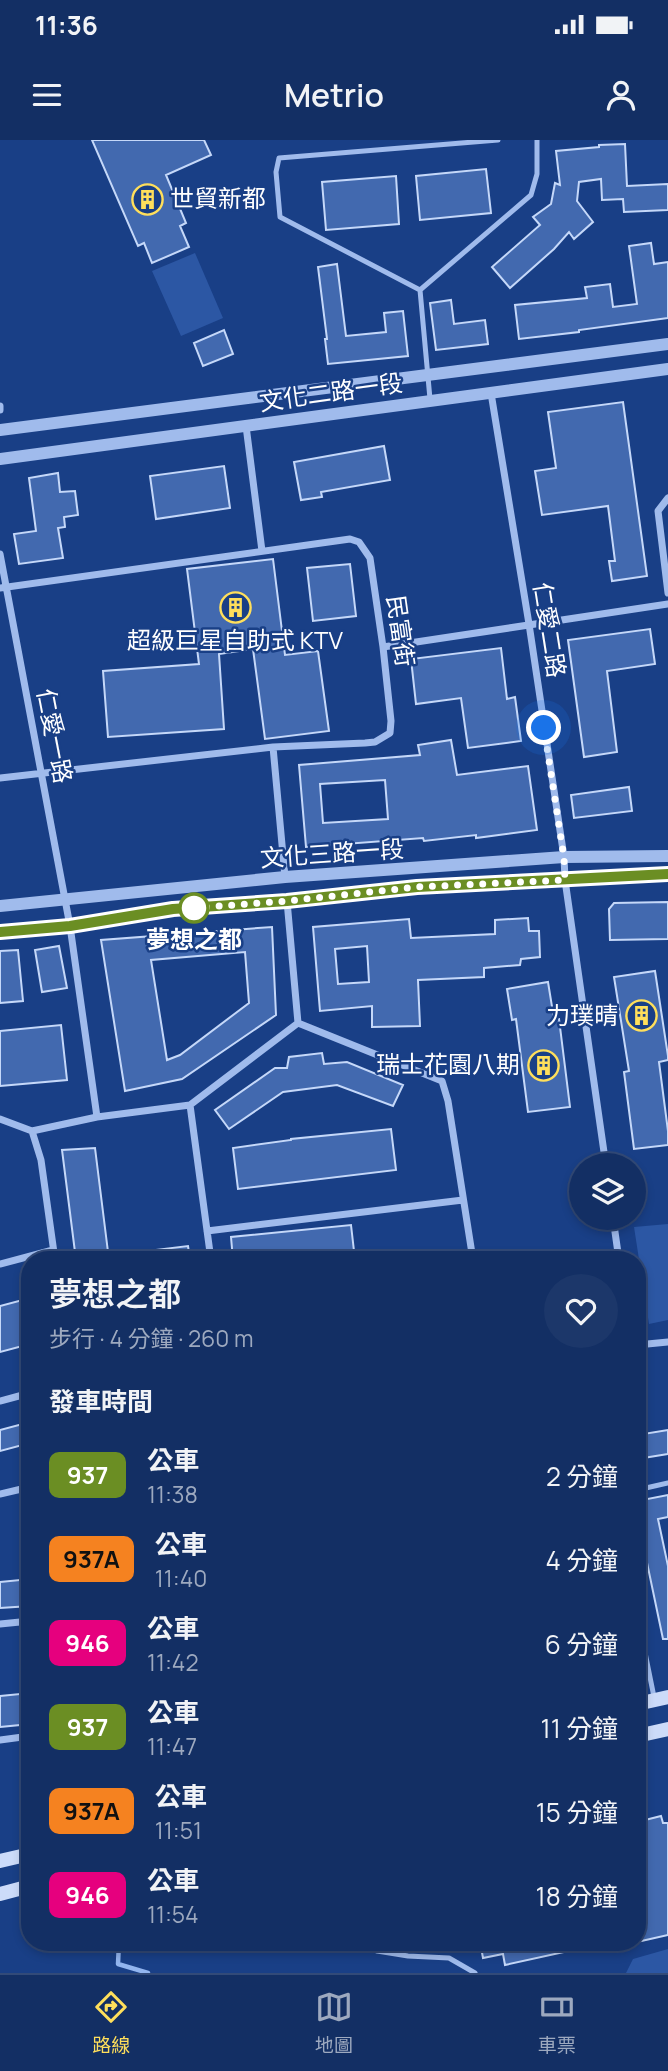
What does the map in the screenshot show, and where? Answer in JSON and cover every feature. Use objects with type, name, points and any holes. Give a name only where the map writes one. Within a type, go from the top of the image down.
[{"type":"main road","points":[[646,1734],[668,1729]]},
{"type":"main road","points":[[0,1861],[21,1856]]},
{"type":"main road","points":[[0,1894],[21,1888]]},
{"type":"street","name":"文化二路一段","points":[[0,430],[668,344]]},
{"type":"street","name":"文化二路一段","points":[[0,459],[668,369]]},
{"type":"street","name":"仁愛二路","points":[[491,393],[564,858],[604,1153]]},
{"type":"street","points":[[246,426],[262,551]]},
{"type":"street","points":[[668,498],[658,512],[668,593]]},
{"type":"street","name":"民富街","points":[[0,778],[273,747],[375,742],[390,733],[390,708],[370,558],[359,542],[350,539],[3,588]]},
{"type":"street","name":"仁愛一路","points":[[0,554],[3,588],[70,926],[97,1117]]},
{"type":"street","points":[[383,647],[668,604]]},
{"type":"street","points":[[273,747],[285,877]]},
{"type":"street","name":"文化三路一段","points":[[0,906],[285,877],[564,858],[668,856]]},
{"type":"street","name":"文化三路一段","points":[[0,932],[70,926],[173,909],[287,901],[417,887],[668,873]]},
{"type":"street","points":[[287,901],[298,1023]]},
{"type":"street","points":[[0,1119],[32,1130],[97,1117],[190,1105],[298,1023]]},
{"type":"street","points":[[298,1023],[442,1081],[448,1101],[472,1251]]},
{"type":"street","points":[[190,1105],[210,1251]]},
{"type":"street","points":[[32,1130],[41,1160],[53,1250],[49,1251]]},
{"type":"street","points":[[207,1231],[463,1200]]},
{"type":"street","points":[[615,1230],[618,1251]]},
{"type":"street","points":[[0,1264],[21,1258]]},
{"type":"street","points":[[646,1344],[668,1342]]},
{"type":"street","points":[[0,1401],[21,1395]]},
{"type":"street","points":[[0,1494],[21,1489]]},
{"type":"street","points":[[0,1624],[21,1622]]},
{"type":"street","points":[[0,1740],[21,1737]]},
{"type":"lane","points":[[420,290],[280,217],[276,172],[279,158],[498,140]]},
{"type":"lane","points":[[420,290],[531,195],[537,174],[537,140]]},
{"type":"lane","points":[[420,290],[430,401]]},
{"type":"lane","points":[[646,1488],[668,1483]]},
{"type":"lane","points":[[646,1644],[662,1699]]},
{"type":"lane","points":[[377,1951],[449,1958],[475,1973]]},
{"type":"shaded area","points":[[195,253],[223,318],[181,336],[152,271]]},
{"type":"shaded area","points":[[668,1224],[668,1320],[649,1324],[646,1305],[646,1251],[638,1251],[634,1230]]},
{"type":"shaded area","points":[[668,1949],[668,1973],[626,1973],[633,1959]]},
{"type":"building","name":"世貿新都","points":[[92,140],[204,140],[211,155],[166,175],[186,223],[180,226],[189,247],[152,263],[144,243],[138,246]]},
{"type":"building","points":[[625,144],[627,186],[668,184],[668,210],[624,212],[623,199],[602,200],[601,179],[579,182],[577,201],[593,222],[574,239],[569,232],[510,288],[492,267],[540,225],[533,217],[551,204],[555,183],[560,185],[556,151]]},
{"type":"building","points":[[486,169],[491,213],[420,220],[416,176]]},
{"type":"building","points":[[396,176],[399,224],[326,230],[322,182]]},
{"type":"building","points":[[651,243],[654,264],[668,262],[668,318],[519,339],[515,305],[587,298],[585,287],[610,284],[613,307],[637,304],[629,246]]},
{"type":"building","points":[[337,264],[346,336],[386,332],[384,313],[403,311],[408,356],[328,364],[318,267]]},
{"type":"building","points":[[451,300],[454,324],[485,320],[488,344],[436,350],[430,303]]},
{"type":"building","points":[[224,330],[233,354],[203,366],[194,343]]},
{"type":"building","points":[[623,402],[647,576],[612,581],[609,561],[615,561],[608,506],[542,515],[535,471],[556,468],[548,412]]},
{"type":"building","points":[[384,446],[390,480],[321,492],[322,497],[301,500],[294,462]]},
{"type":"building","points":[[224,466],[230,508],[156,519],[150,476]]},
{"type":"building","points":[[58,473],[60,492],[75,491],[78,515],[64,517],[65,527],[58,528],[63,558],[19,564],[14,534],[36,531],[29,478]]},
{"type":"building","points":[[273,559],[285,655],[318,651],[329,731],[265,739],[253,649],[219,654],[224,729],[108,737],[103,671],[199,664],[187,569]]},
{"type":"building","points":[[350,564],[356,616],[313,621],[307,568]]},
{"type":"building","points":[[650,629],[655,664],[607,671],[617,752],[584,757],[568,640]]},
{"type":"building","points":[[501,648],[507,699],[515,697],[521,741],[468,748],[461,698],[416,704],[411,659]]},
{"type":"building","points":[[451,740],[457,775],[528,766],[537,830],[476,838],[476,835],[424,841],[423,838],[306,847],[299,765],[420,755],[418,745]],"holes":[[[385,780],[388,819],[323,823],[320,784]]]},
{"type":"building","points":[[629,787],[632,811],[574,818],[571,795]]},
{"type":"building","points":[[668,902],[668,939],[610,940],[609,909],[614,903]]},
{"type":"building","points":[[528,918],[529,931],[539,931],[540,957],[521,959],[520,965],[484,968],[484,977],[418,980],[420,1026],[372,1027],[372,1006],[320,1011],[313,927],[409,919],[411,938],[495,934],[495,920]],"holes":[[[367,946],[369,982],[338,984],[335,949]]]},
{"type":"building","points":[[272,927],[276,1015],[182,1079],[125,1091],[101,940]],"holes":[[[245,952],[249,1003],[180,1055],[167,1060],[151,960]]]},
{"type":"building","points":[[59,946],[67,988],[42,992],[35,950]]},
{"type":"building","points":[[18,950],[23,1001],[0,1003],[0,951]]},
{"type":"building","points":[[655,971],[668,1056],[668,1060],[659,1062],[668,1145],[634,1149],[624,1072],[629,1071],[614,977]]},
{"type":"building","name":"瑞士花園八期","points":[[548,982],[554,1019],[559,1019],[570,1107],[528,1112],[516,1019],[512,1020],[507,989]]},
{"type":"building","points":[[61,1025],[67,1080],[0,1086],[0,1031]]},
{"type":"building","points":[[322,1053],[324,1064],[347,1062],[403,1085],[393,1106],[337,1085],[283,1092],[229,1129],[215,1110],[275,1068],[287,1068],[289,1057]]},
{"type":"building","points":[[391,1129],[396,1170],[238,1189],[233,1148]]},
{"type":"building","points":[[95,1148],[108,1251],[75,1251],[62,1150]]},
{"type":"building","points":[[351,1225],[354,1251],[232,1251],[231,1237]]},
{"type":"building","points":[[188,1246],[189,1251],[147,1251]]},
{"type":"building","points":[[21,1300],[21,1346],[0,1352],[0,1306]]},
{"type":"building","points":[[21,1424],[21,1445],[0,1451],[0,1430]]},
{"type":"building","points":[[668,1430],[668,1454],[646,1458],[646,1434]]},
{"type":"building","points":[[668,1495],[668,1517],[658,1519],[668,1566],[668,1639],[663,1639],[646,1558],[646,1499]]},
{"type":"building","points":[[21,1580],[21,1607],[0,1608],[0,1582]]},
{"type":"building","points":[[21,1694],[21,1725],[0,1727],[0,1696]]},
{"type":"building","points":[[661,1816],[663,1823],[668,1823],[668,1935],[646,1940],[646,1820]]},
{"type":"building","points":[[482,1951],[569,1951],[505,1965],[503,1954],[483,1958]]},
{"type":"waterway","points":[[119,1951],[118,1964],[148,1973]]},
{"type":"bus line","name":"937","points":[[0,932],[70,926],[173,909],[287,901],[417,887],[668,874]]},
{"type":"place","name":"世貿新都","points":[[147,199]]},
{"type":"place","name":"超級巨星自助式 KTV","points":[[235,607]]},
{"type":"place","name":"夢想之都","points":[[194,908]]},
{"type":"place","name":"力璞晴","points":[[641,1016]]},
{"type":"place","name":"瑞士花園八期","points":[[543,1065]]},
{"type":"route","points":[[194,908],[417,887],[565,880],[544,728]]}]
